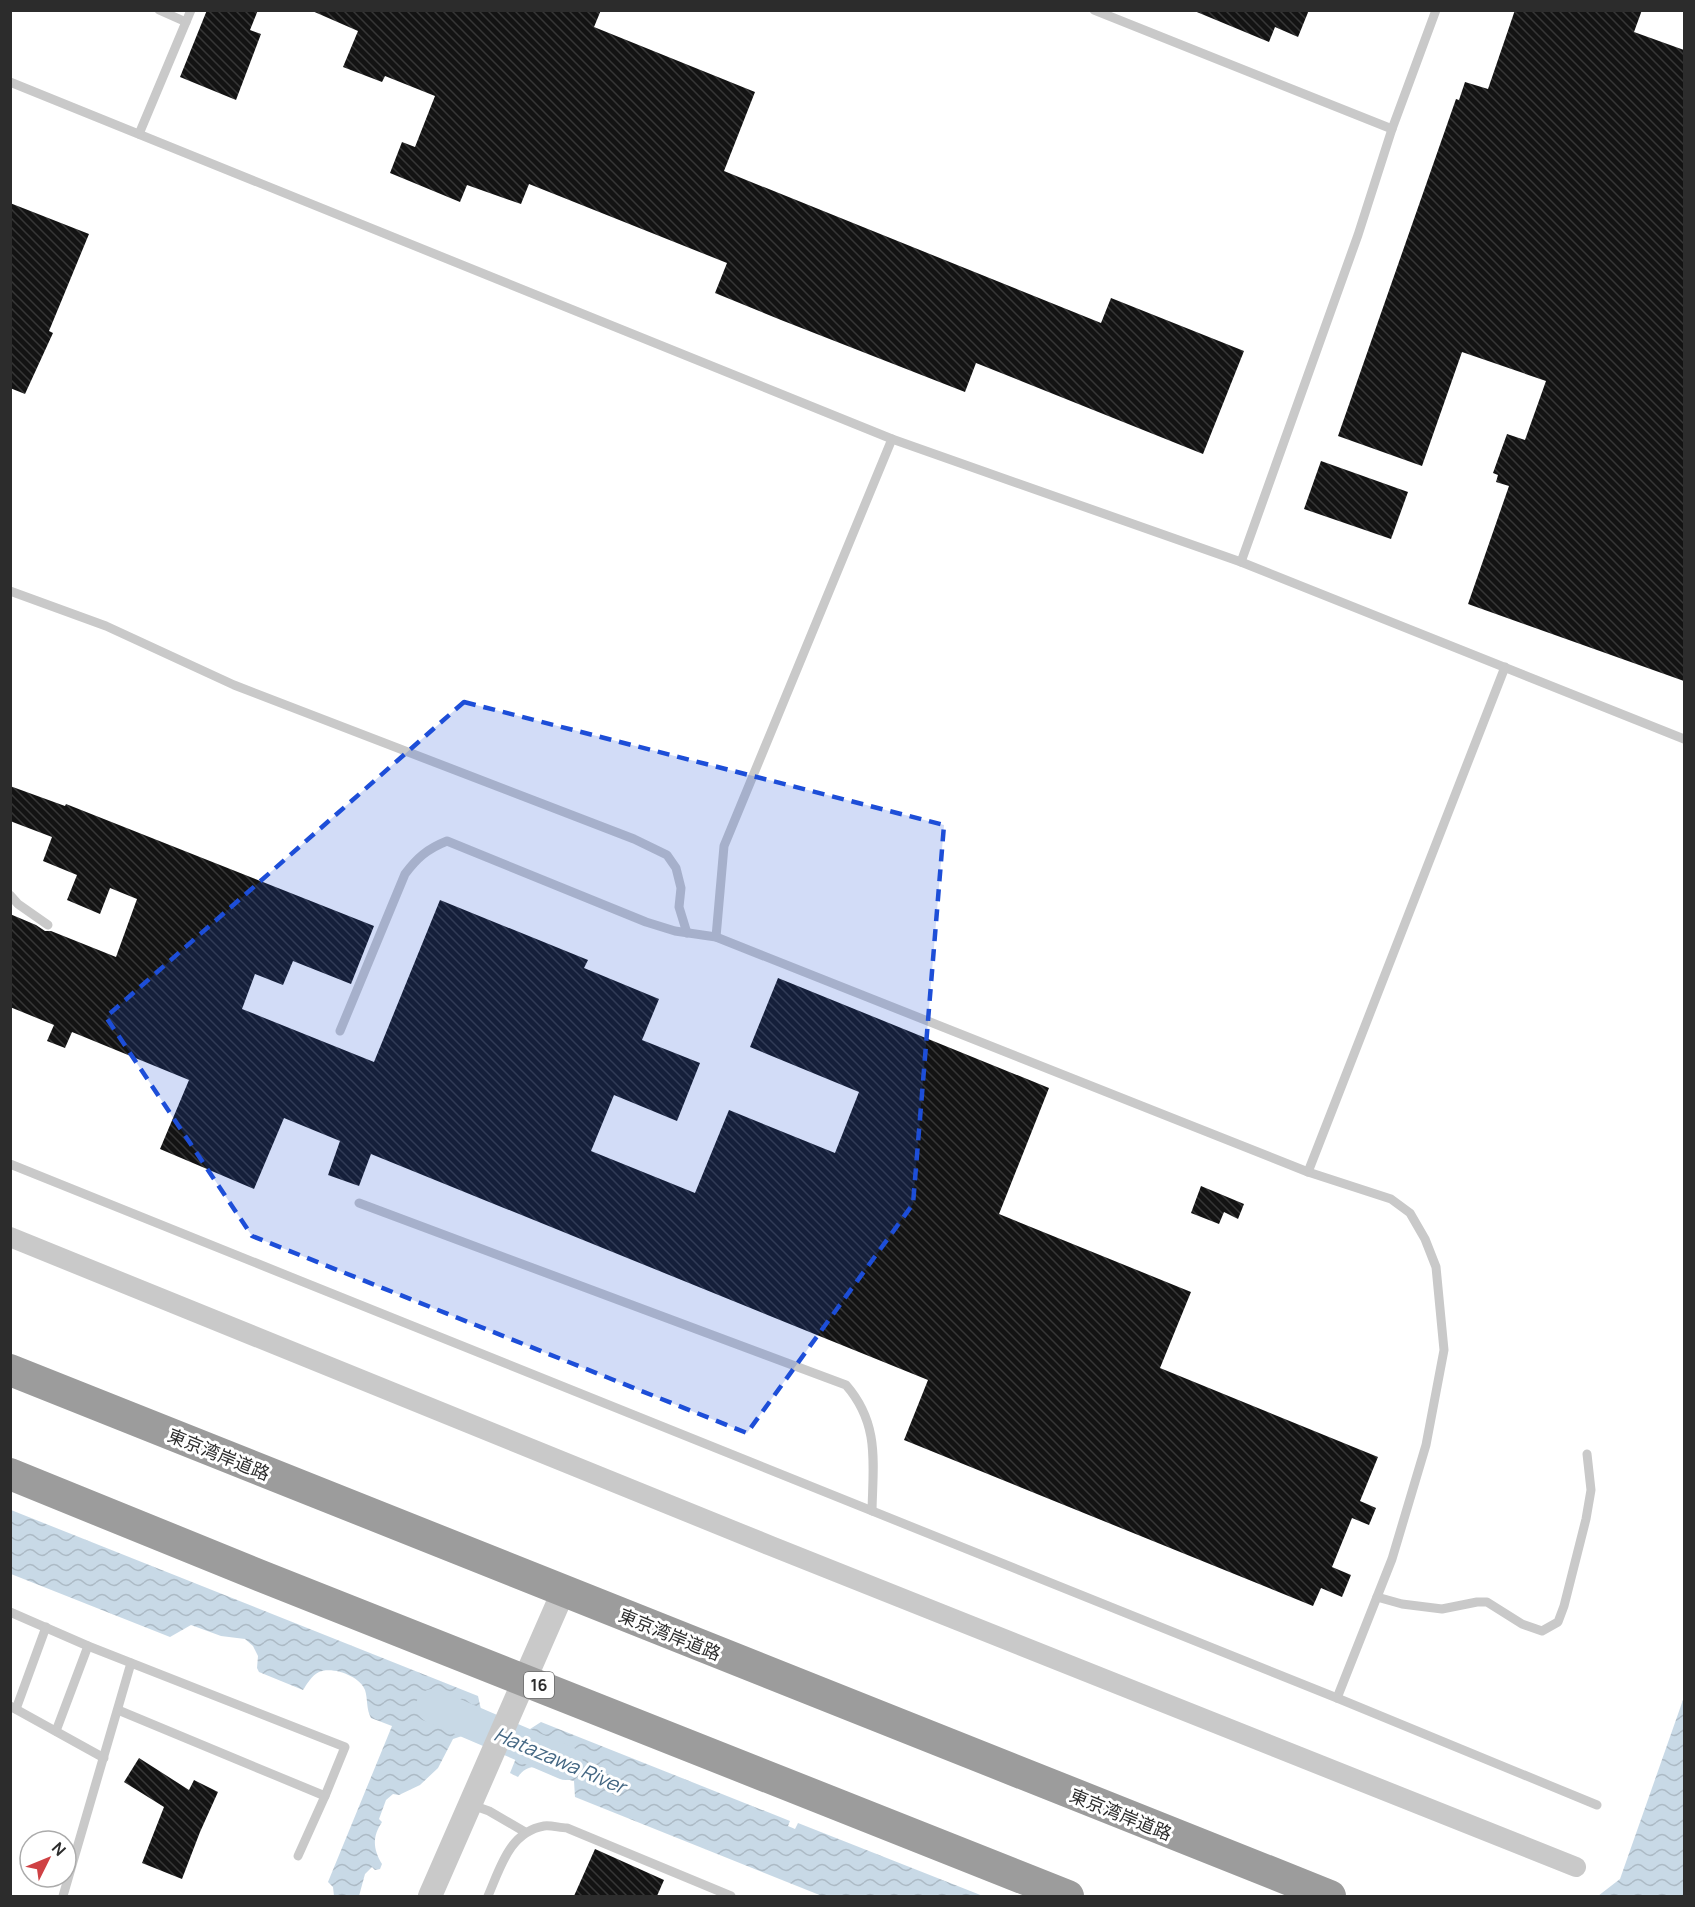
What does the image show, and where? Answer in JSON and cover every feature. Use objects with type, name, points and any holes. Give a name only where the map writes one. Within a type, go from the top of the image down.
[{"type":"highway","name":"東京湾岸道路","points":[[10,1370],[1330,1896]]},
{"type":"highway","name":"16","points":[[10,1474],[261,1576],[521,1688],[1068,1896]]},
{"type":"street","points":[[10,1238],[771,1546],[1576,1867]]},
{"type":"street","points":[[430,1896],[563,1592]]},
{"type":"lane","points":[[159,10],[186,22]]},
{"type":"lane","points":[[139,134],[191,10]]},
{"type":"lane","points":[[1094,10],[1392,129]]},
{"type":"lane","points":[[1241,562],[1358,235],[1392,129],[1436,10]]},
{"type":"lane","points":[[10,82],[892,439],[1241,562],[1684,739]]},
{"type":"lane","points":[[716,938],[724,846],[892,439]]},
{"type":"lane","points":[[10,591],[106,626],[234,685],[634,839],[667,855],[676,868],[681,888],[679,907],[687,933]]},
{"type":"lane","points":[[1308,1172],[1505,667]]},
{"type":"lane","points":[[340,1031],[405,874],[418,856],[447,841],[646,922],[716,938],[1308,1172],[1391,1199],[1410,1213],[1425,1239],[1436,1267],[1444,1350],[1426,1445],[1392,1559],[1337,1698]]},
{"type":"lane","points":[[10,895],[18,904],[48,925]]},
{"type":"lane","points":[[10,1164],[1337,1698],[1597,1805]]},
{"type":"lane","points":[[359,1203],[846,1385],[856,1397],[872,1434],[872,1511]]},
{"type":"lane","points":[[1377,1597],[1402,1604],[1442,1609],[1487,1602],[1522,1624],[1542,1631],[1558,1622],[1590,1500],[1587,1454]]},
{"type":"lane","points":[[10,1612],[88,1646],[345,1748],[298,1856]]},
{"type":"lane","points":[[46,1627],[13,1707],[104,1758]]},
{"type":"lane","points":[[56,1731],[88,1646]]},
{"type":"lane","points":[[63,1896],[131,1663]]},
{"type":"lane","points":[[118,1710],[325,1796]]},
{"type":"lane","points":[[471,1805],[489,1810],[525,1832]]},
{"type":"lane","points":[[488,1896],[512,1844],[525,1832],[545,1826],[567,1828],[731,1896]]},
{"type":"highlighted area","points":[[464,702],[944,825],[913,1204],[747,1433],[252,1236],[106,1017]]},
{"type":"water","points":[[11,1510],[478,1696],[482,1714],[473,1737],[465,1735],[453,1739],[438,1768],[420,1785],[399,1795],[393,1794],[386,1800],[379,1819],[382,1822],[375,1838],[377,1853],[382,1864],[380,1869],[375,1870],[372,1867],[365,1874],[359,1896],[334,1896],[333,1887],[328,1882],[392,1726],[371,1718],[365,1690],[358,1680],[338,1671],[325,1670],[314,1675],[303,1690],[259,1672],[258,1656],[253,1646],[245,1639],[221,1636],[191,1625],[170,1637],[11,1574]]},
{"type":"water","points":[[1684,1697],[1684,1896],[1598,1896],[1620,1879]]},
{"type":"water","points":[[541,1722],[790,1821],[788,1826],[795,1829],[798,1823],[983,1896],[822,1896],[575,1797],[574,1781],[544,1769],[530,1768],[524,1770],[518,1777],[510,1773],[527,1731]]},
{"type":"building","points":[[207,10],[258,10],[250,30],[261,34],[236,100],[180,77]]},
{"type":"building","points":[[310,10],[601,10],[594,27],[755,92],[724,171],[1101,323],[1111,298],[1244,351],[1203,454],[976,363],[965,392],[781,320],[715,293],[727,263],[529,184],[521,204],[467,185],[460,202],[390,173],[402,142],[415,147],[435,96],[385,76],[382,82],[343,67],[358,31]]},
{"type":"building","points":[[1192,10],[1309,10],[1298,37],[1275,27],[1269,42]]},
{"type":"building","points":[[1515,10],[1642,10],[1634,32],[1684,50],[1684,681],[1468,604],[1509,486],[1496,482],[1498,475],[1493,473],[1507,434],[1525,440],[1546,381],[1462,352],[1422,466],[1338,436],[1456,99],[1459,100],[1465,82],[1488,89]]},
{"type":"building","points":[[10,203],[89,234],[49,331],[53,333],[25,394],[10,388]]},
{"type":"building","points":[[1321,461],[1408,492],[1391,539],[1304,509]]},
{"type":"building","points":[[10,786],[65,806],[66,804],[374,926],[351,984],[293,961],[283,985],[255,974],[242,1009],[374,1062],[440,900],[588,960],[584,968],[659,999],[642,1040],[700,1063],[677,1121],[614,1095],[591,1151],[695,1193],[729,1110],[835,1153],[859,1092],[750,1047],[778,978],[1049,1088],[999,1214],[1191,1292],[1160,1368],[1378,1457],[1360,1501],[1376,1508],[1369,1525],[1352,1518],[1332,1567],[1351,1575],[1342,1597],[1321,1588],[1313,1606],[904,1440],[928,1380],[371,1154],[359,1186],[328,1175],[340,1141],[284,1118],[254,1189],[160,1149],[189,1080],[72,1032],[65,1048],[47,1041],[54,1025],[10,1007],[10,914],[45,931],[51,931],[116,957],[137,899],[110,888],[100,914],[67,900],[77,875],[43,861],[52,837],[10,821]]},
{"type":"building","points":[[1201,1186],[1244,1204],[1238,1219],[1224,1212],[1219,1224],[1191,1213]]},
{"type":"building","points":[[139,1758],[189,1790],[194,1780],[218,1792],[182,1879],[142,1863],[164,1807],[124,1782]]},
{"type":"building","points":[[595,1849],[664,1880],[657,1896],[574,1896]]},
{"type":"waterway","name":"Hatazawa River","points":[[433,1706],[566,1763]]}]
